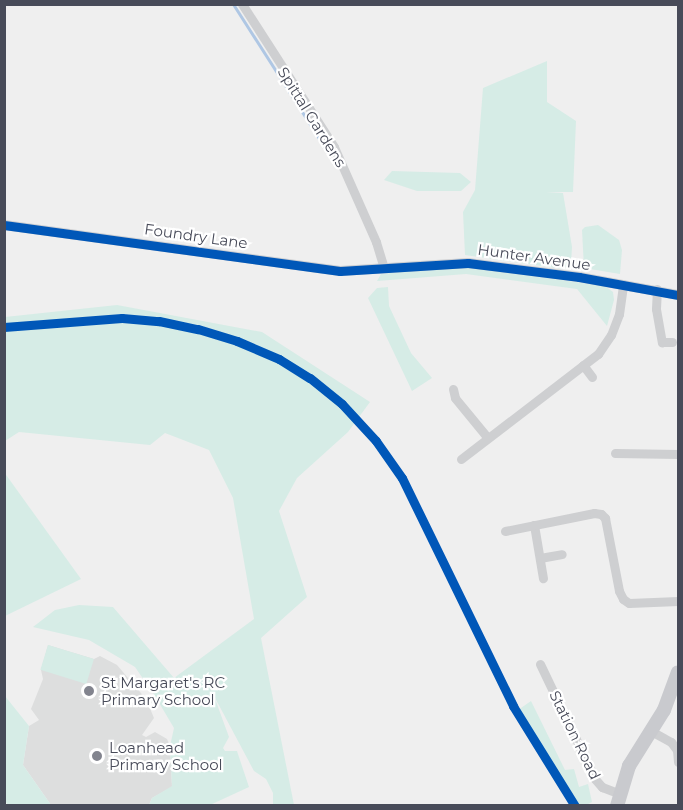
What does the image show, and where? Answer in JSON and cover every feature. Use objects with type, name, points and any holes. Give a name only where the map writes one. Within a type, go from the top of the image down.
[{"type":"main road","points":[[619,800],[629,766],[664,710],[678,672]]},
{"type":"street","name":"Spittal Gardens","points":[[242,4],[334,147],[376,242],[384,268]]},
{"type":"street","name":"Foundry Lane","points":[[4,225],[340,271],[384,268]]},
{"type":"street","name":"Hunter Avenue","points":[[384,268],[468,263],[657,289],[678,295]]},
{"type":"street","points":[[461,459],[598,354],[611,335],[619,314],[623,284]]},
{"type":"street","points":[[657,289],[656,309],[662,342],[672,342]]},
{"type":"street","points":[[583,365],[592,376]]},
{"type":"street","points":[[453,389],[455,398],[487,437]]},
{"type":"street","points":[[620,451],[678,454]]},
{"type":"street","points":[[506,531],[601,514],[605,518],[619,591],[623,599],[629,603],[678,601]]},
{"type":"street","points":[[534,525],[543,578]]},
{"type":"street","points":[[540,558],[562,554]]},
{"type":"street","name":"Station Road","points":[[540,664],[595,779],[619,800]]},
{"type":"street","points":[[651,731],[660,734],[678,750],[678,762]]},
{"type":"shaded area","points":[[48,645],[94,659],[100,656],[117,665],[146,699],[154,718],[142,735],[146,737],[155,732],[167,739],[170,746],[172,787],[152,798],[149,805],[51,805],[23,765],[29,726],[39,720],[31,709],[43,679],[41,670]]},
{"type":"green space","points":[[547,61],[547,102],[576,121],[573,192],[546,192],[563,193],[572,247],[571,264],[563,269],[465,255],[463,212],[475,190],[483,88]]},
{"type":"green space","points":[[392,171],[460,173],[471,182],[461,191],[417,191],[384,180]]},
{"type":"green space","points":[[598,225],[619,240],[622,250],[620,274],[584,268],[582,230],[585,227]]},
{"type":"green space","points":[[443,267],[468,267],[605,286],[613,292],[614,300],[607,326],[577,289],[466,274],[377,281],[381,274]]},
{"type":"green space","points":[[388,287],[389,306],[411,353],[432,378],[412,391],[368,298],[377,288]]},
{"type":"green space","points":[[117,305],[262,332],[370,402],[348,432],[297,478],[279,511],[307,597],[261,638],[294,805],[273,805],[273,793],[266,779],[254,771],[214,696],[229,737],[223,748],[225,751],[237,751],[249,787],[210,805],[149,805],[152,798],[172,786],[170,746],[174,728],[155,696],[135,667],[89,640],[33,627],[55,610],[79,605],[113,607],[174,678],[254,619],[233,498],[209,450],[165,433],[150,445],[19,432],[5,441],[5,317]]},
{"type":"green space","points":[[4,472],[81,579],[5,616],[4,616]]},
{"type":"green space","points":[[48,645],[94,659],[86,684],[40,670]]},
{"type":"green space","points":[[5,696],[29,726],[23,765],[51,805],[8,805],[5,801]]},
{"type":"green space","points":[[531,701],[565,770],[574,769],[579,787],[588,784],[592,802],[578,805],[537,746],[518,710]]},
{"type":"waterway","points":[[233,4],[325,148]]},
{"type":"cycle path","points":[[4,225],[340,271],[468,263],[579,277],[678,295]]},
{"type":"cycle path","points":[[4,327],[122,318],[159,321],[198,329],[237,341],[279,359],[310,378],[342,404],[376,441],[402,478],[513,706],[575,806]]},
{"type":"place","name":"St Margaret's RC Primary School","points":[[89,691]]},
{"type":"place","name":"Loanhead Primary School","points":[[97,756]]}]
